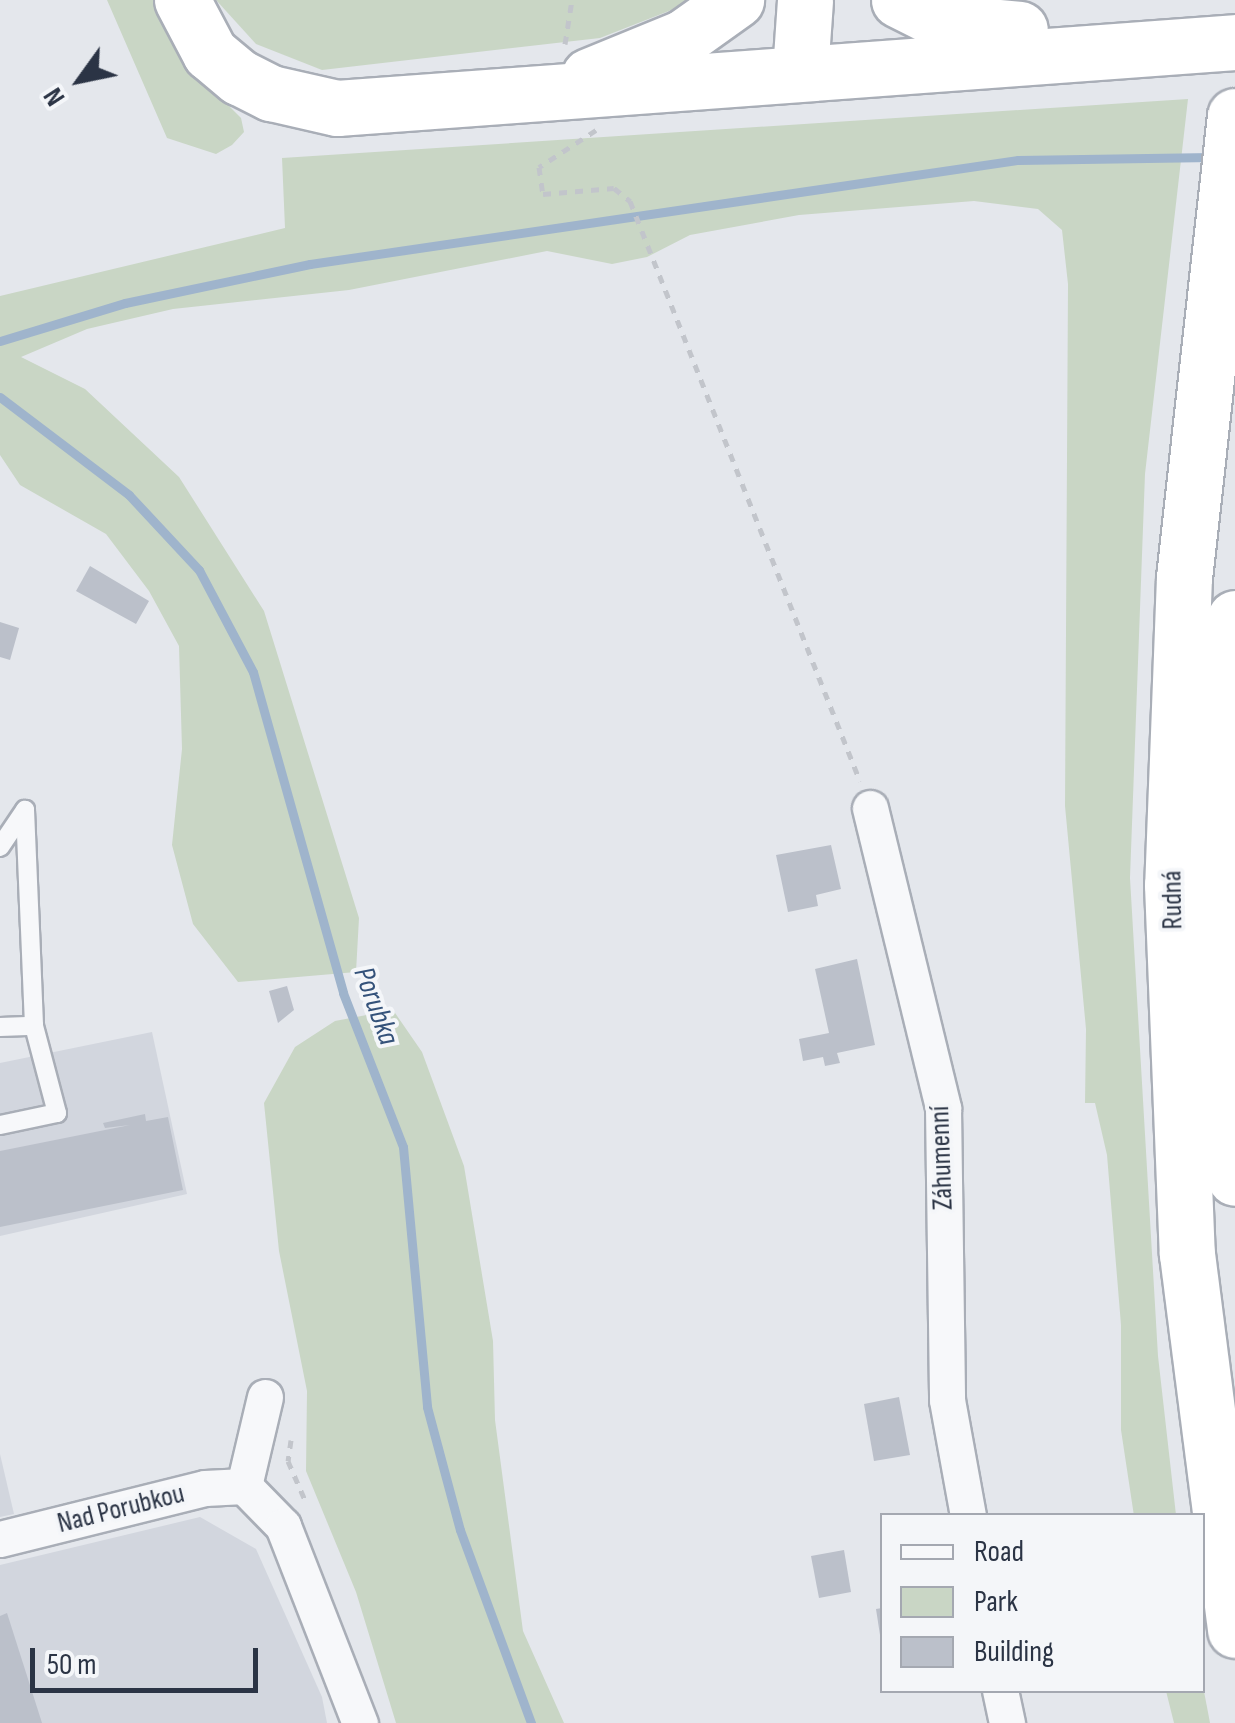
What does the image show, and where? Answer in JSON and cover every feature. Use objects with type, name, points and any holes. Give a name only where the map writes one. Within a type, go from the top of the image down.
[{"type":"highway","points":[[182,0],[196,34],[224,67],[287,97],[374,108],[1209,43]]},
{"type":"highway","points":[[578,90],[684,36],[736,0]]},
{"type":"highway","points":[[800,72],[806,0]]},
{"type":"highway","points":[[899,0],[927,16],[967,27],[1100,32],[1209,43]]},
{"type":"highway","name":"Rudná","points":[[1235,116],[1184,577],[1172,885],[1187,1254],[1235,1630]]},
{"type":"highway","name":"Rudná","points":[[1235,618],[1224,882],[1235,1178]]},
{"type":"street","name":"Záhumenní","points":[[870,808],[943,1108],[947,1400],[967,1513]]},
{"type":"street","points":[[264,1397],[244,1486],[265,1501],[282,1526],[360,1723]]},
{"type":"street","name":"Nad Porubkou","points":[[0,1539],[205,1488],[244,1486]]},
{"type":"street","points":[[1001,1693],[1007,1723]]},
{"type":"lane","points":[[0,846],[25,810],[34,1026],[57,1113],[0,1125]]},
{"type":"lane","points":[[0,1028],[34,1026]]},
{"type":"path","points":[[578,90],[594,137],[539,166],[536,177],[543,194],[614,188],[630,202],[870,808]]},
{"type":"shaded area","points":[[152,1032],[187,1194],[0,1236],[0,1063]]},
{"type":"shaded area","points":[[0,1454],[14,1514],[0,1517]]},
{"type":"shaded area","points":[[200,1517],[256,1549],[322,1697],[327,1723],[0,1723],[0,1565]]},
{"type":"green space","points":[[107,0],[160,0],[210,87],[241,118],[244,132],[232,145],[216,154],[167,138]]},
{"type":"green space","points":[[216,0],[697,0],[600,38],[322,70],[256,44]]},
{"type":"green space","points":[[1188,99],[1145,474],[1130,878],[1158,1356],[1176,1513],[1134,1513],[1121,1430],[1121,1325],[1107,1155],[1095,1103],[1085,1103],[1086,1029],[1065,806],[1068,284],[1062,230],[1038,209],[974,201],[799,215],[690,235],[647,257],[612,264],[547,251],[349,290],[173,309],[87,329],[21,357],[85,389],[179,477],[264,611],[359,918],[356,972],[238,982],[193,924],[172,845],[182,749],[179,646],[149,591],[106,534],[20,485],[0,455],[0,296],[285,228],[282,158]]},
{"type":"green space","points":[[393,1010],[422,1052],[464,1166],[493,1341],[495,1420],[523,1631],[564,1723],[396,1723],[356,1592],[306,1471],[307,1391],[279,1251],[264,1103],[295,1047],[335,1021]]},
{"type":"green space","points":[[1166,1693],[1204,1693],[1210,1723],[1174,1723]]},
{"type":"building","points":[[90,566],[149,601],[136,624],[76,591]]},
{"type":"building","points":[[0,622],[19,628],[10,660],[0,657]]},
{"type":"building","points":[[831,845],[841,889],[816,895],[818,906],[788,912],[776,855]]},
{"type":"building","points":[[857,959],[875,1045],[837,1053],[840,1063],[825,1066],[823,1057],[803,1061],[799,1039],[829,1033],[815,969]]},
{"type":"building","points":[[287,986],[294,1010],[278,1023],[269,991]]},
{"type":"building","points":[[145,1114],[146,1121],[168,1117],[183,1190],[0,1227],[0,1151],[130,1125],[105,1128],[103,1123]]},
{"type":"building","points":[[899,1397],[910,1455],[874,1461],[864,1404]]},
{"type":"building","points":[[844,1550],[851,1592],[819,1598],[811,1556]]},
{"type":"building","points":[[7,1613],[42,1723],[0,1723],[0,1616]]},
{"type":"waterway","points":[[0,341],[125,303],[310,264],[1018,160],[1212,157]]},
{"type":"waterway","name":"Porubka","points":[[0,397],[129,495],[199,570],[253,672],[343,993],[403,1147],[427,1407],[460,1530],[531,1723]]}]
